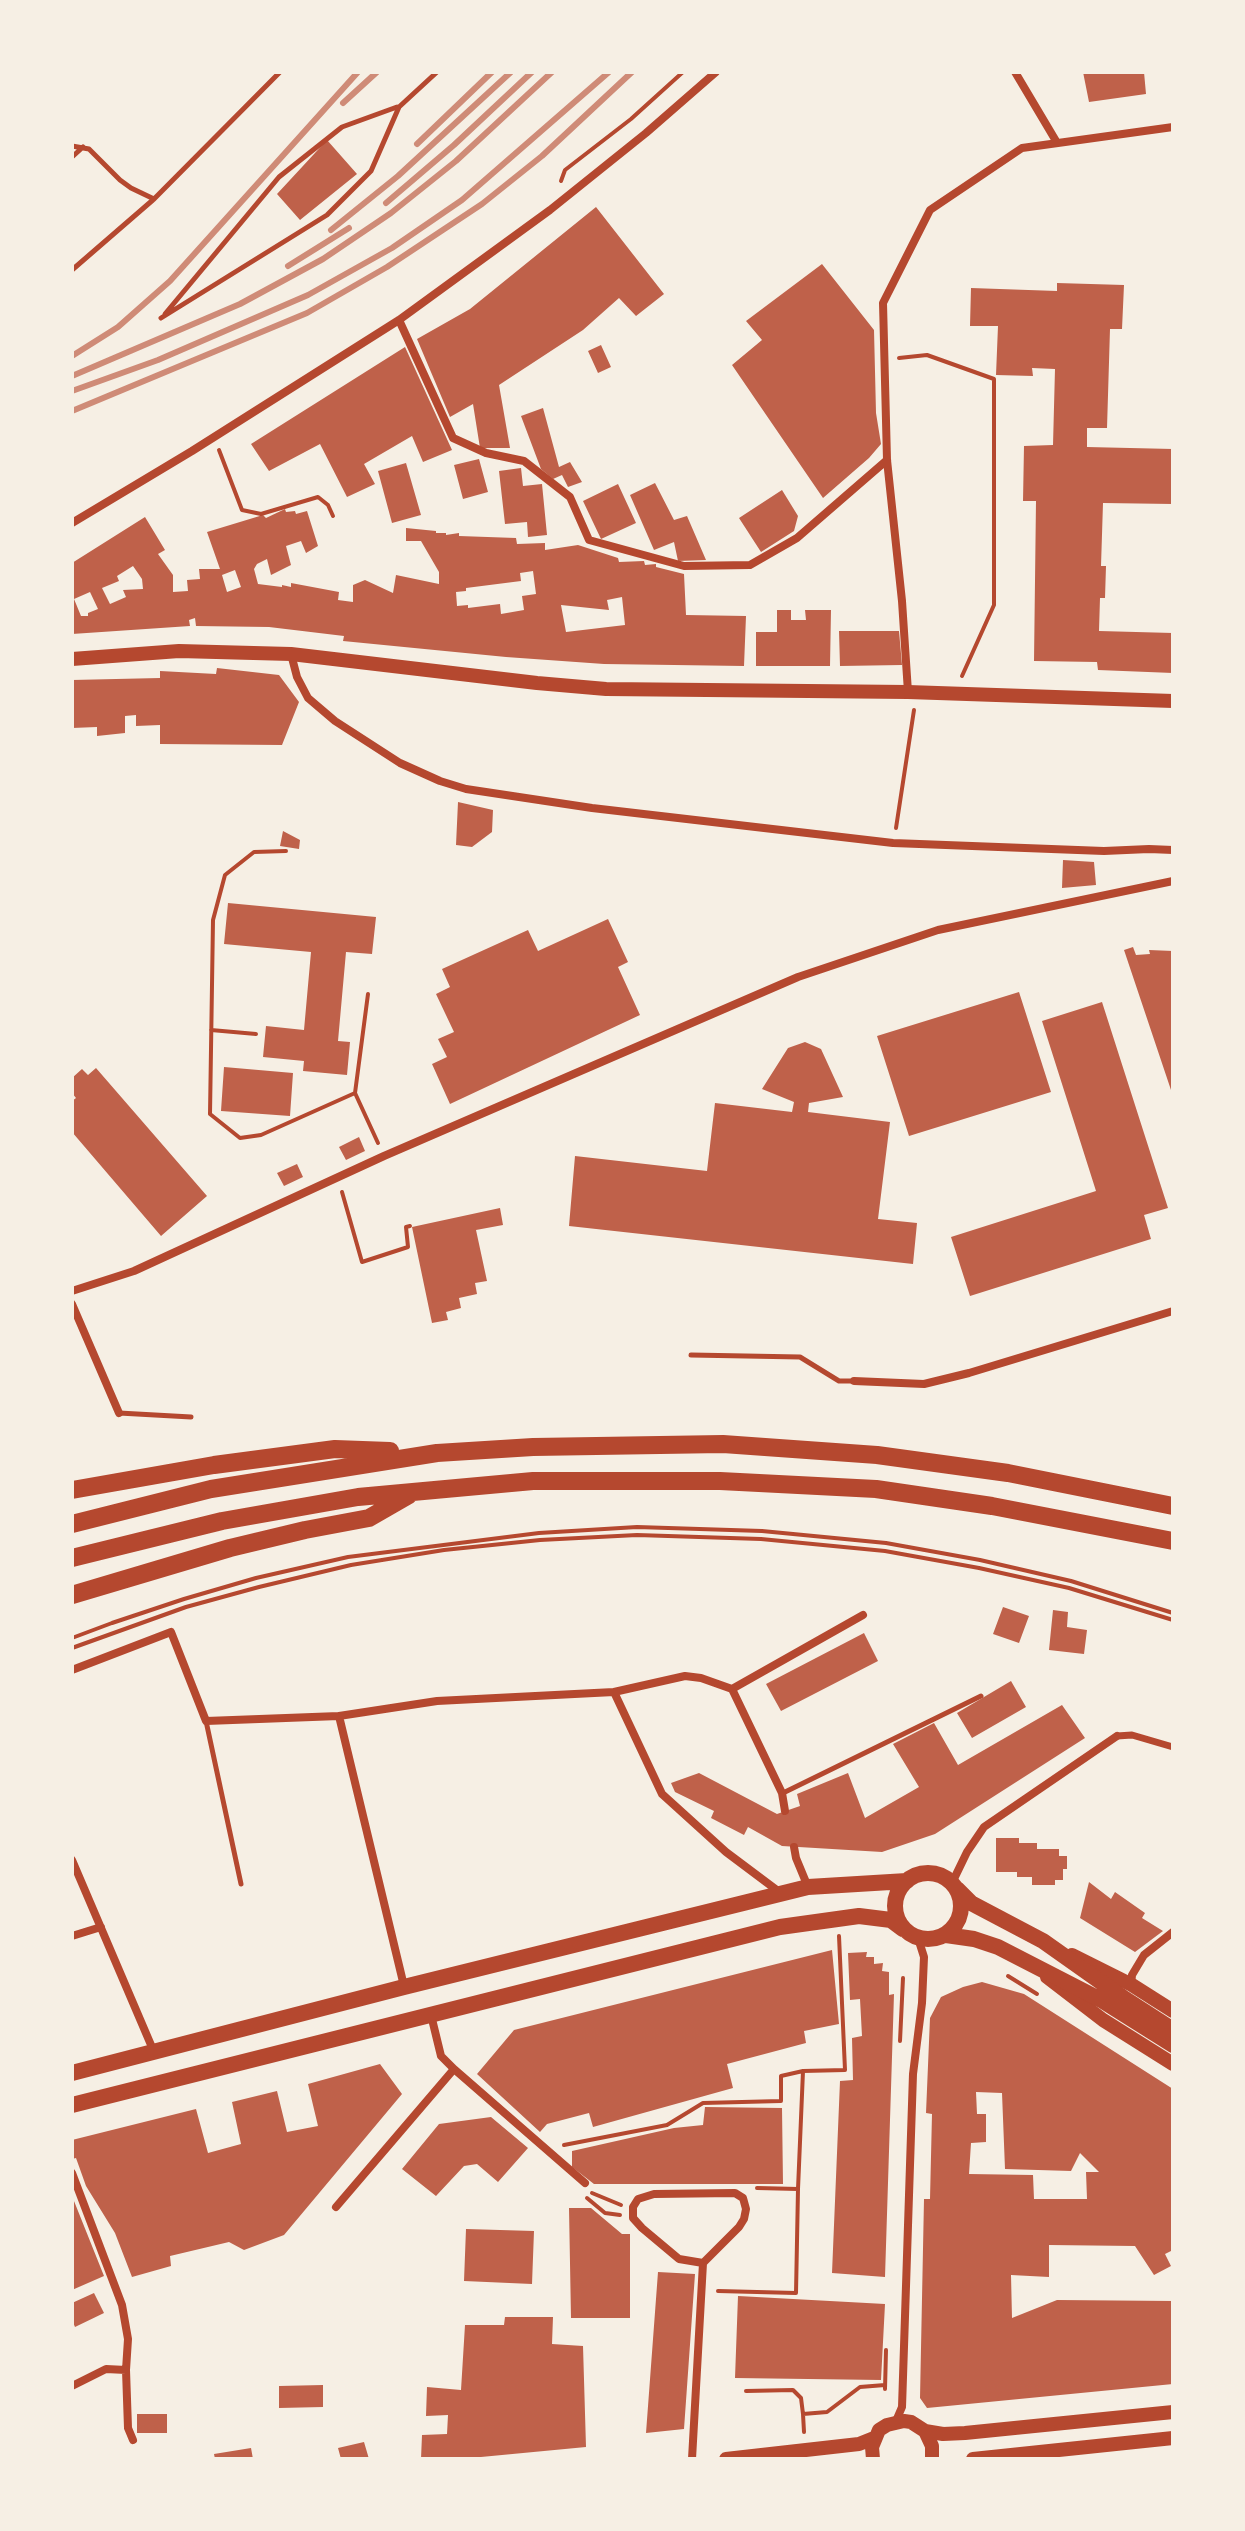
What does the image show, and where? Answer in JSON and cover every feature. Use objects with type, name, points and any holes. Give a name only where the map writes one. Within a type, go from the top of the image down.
[{"type":"highway","points":[[72,1524],[211,1489],[437,1453],[533,1447],[723,1444],[877,1455],[1008,1473],[1173,1506]]},
{"type":"highway","points":[[72,1490],[214,1465],[335,1449],[437,1453]]},
{"type":"highway","points":[[72,1558],[222,1521],[358,1497],[533,1481],[720,1481],[876,1489],[992,1506],[1173,1541]]},
{"type":"highway","points":[[72,1595],[230,1548],[369,1518],[417,1491]]},
{"type":"main road","points":[[72,659],[179,651],[291,654],[606,689],[912,692],[1173,701]]},
{"type":"main road","points":[[72,2073],[808,1887],[907,1881],[925,1873],[944,1877],[971,1903],[989,1914],[1132,1985],[1173,2011]]},
{"type":"main road","points":[[903,1929],[895,1909],[896,1898],[907,1881]]},
{"type":"main road","points":[[72,2105],[780,1927],[838,1918],[880,1917],[891,1920],[918,1938],[937,1939],[946,1935],[959,1920],[962,1909],[954,1886]]},
{"type":"main road","points":[[946,1935],[998,1947],[1103,2001],[1173,2045]]},
{"type":"main road","points":[[1043,1941],[1173,2030]]},
{"type":"main road","points":[[1028,1962],[1103,2020],[1173,2064]]},
{"type":"main road","points":[[873,2459],[874,2438],[879,2430],[896,2421],[911,2422],[925,2431],[948,2434],[1173,2412]]},
{"type":"main road","points":[[925,2431],[932,2446],[932,2459]]},
{"type":"main road","points":[[726,2459],[832,2448],[874,2438]]},
{"type":"main road","points":[[973,2459],[1173,2438]]},
{"type":"street","points":[[72,523],[399,320],[550,210],[716,72]]},
{"type":"street","points":[[1015,72],[1056,141]]},
{"type":"street","points":[[912,692],[887,460],[883,303],[930,210],[1022,148],[1173,127]]},
{"type":"street","points":[[399,320],[453,438],[486,453],[524,461],[570,497],[589,540],[684,566],[750,565],[797,538],[887,460]]},
{"type":"street","points":[[291,654],[297,677],[308,698],[318,708],[400,763],[466,789],[539,801],[893,843],[1104,851],[1173,850]]},
{"type":"street","points":[[72,1291],[134,1271],[384,1156],[798,977],[938,930],[1173,881]]},
{"type":"street","points":[[72,1304],[119,1413]]},
{"type":"street","points":[[854,1381],[924,1384],[1173,1311]]},
{"type":"street","points":[[732,1689],[863,1615]]},
{"type":"street","points":[[72,1670],[171,1632],[206,1721],[339,1716],[437,1701],[614,1692],[685,1676],[701,1678],[732,1689],[782,1793],[785,1811]]},
{"type":"street","points":[[614,1692],[662,1794],[726,1852],[783,1894]]},
{"type":"street","points":[[339,1716],[404,1987]]},
{"type":"street","points":[[954,1886],[967,1852],[984,1827],[1117,1736],[1132,1735],[1173,1747]]},
{"type":"street","points":[[794,1847],[808,1887]]},
{"type":"street","points":[[72,1860],[155,2053]]},
{"type":"street","points":[[72,1936],[101,1927]]},
{"type":"street","points":[[1132,1985],[1130,1980],[1144,1955],[1173,1932]]},
{"type":"street","points":[[896,2421],[902,2407],[913,2074],[922,2003],[924,1957],[918,1938]]},
{"type":"street","points":[[431,2015],[441,2056],[586,2187]]},
{"type":"street","points":[[336,2207],[454,2069]]},
{"type":"street","points":[[72,2173],[122,2305],[128,2339],[128,2428],[133,2440]]},
{"type":"street","points":[[692,2459],[703,2263],[744,2219],[746,2209],[743,2198],[735,2193],[654,2194],[638,2199],[633,2207],[633,2218],[642,2228],[679,2259],[703,2263]]},
{"type":"street","points":[[72,2386],[106,2369],[126,2370]]},
{"type":"lane","points":[[72,270],[154,199],[280,72]]},
{"type":"lane","points":[[399,107],[371,171],[327,215],[161,318],[279,177],[342,127],[399,107],[437,72]]},
{"type":"lane","points":[[72,146],[95,153],[108,169],[131,188],[154,199]]},
{"type":"lane","points":[[72,157],[83,147]]},
{"type":"lane","points":[[691,1355],[800,1357],[839,1381],[854,1381]]},
{"type":"lane","points":[[119,1413],[191,1417]]},
{"type":"lane","points":[[782,1793],[981,1696]]},
{"type":"lane","points":[[206,1721],[241,1884]]},
{"type":"path","points":[[565,170],[631,119],[683,72]]},
{"type":"path","points":[[913,356],[927,355],[994,379],[994,605],[956,693]]},
{"type":"path","points":[[214,437],[242,510],[261,514],[318,497],[328,505],[333,516]]},
{"type":"path","points":[[893,843],[912,692]]},
{"type":"path","points":[[286,851],[254,852],[225,875],[213,920],[210,1114],[240,1138],[261,1135],[355,1093]]},
{"type":"path","points":[[368,994],[355,1093],[384,1156]]},
{"type":"path","points":[[211,1030],[256,1034]]},
{"type":"path","points":[[342,1190],[362,1262],[408,1247],[406,1227],[410,1226]]},
{"type":"path","points":[[72,1638],[184,1599],[256,1578],[348,1557],[539,1533],[637,1527],[762,1531],[886,1543],[1071,1581],[1173,1613]]},
{"type":"path","points":[[72,1648],[186,1607],[351,1565],[527,1541],[637,1535],[761,1539],[885,1551],[1069,1588],[1173,1620]]},
{"type":"path","points":[[545,2149],[667,2125],[703,2103],[781,2101],[781,2076],[803,2071],[845,2070],[838,1918]]},
{"type":"path","points":[[718,2291],[796,2293],[803,2071]]},
{"type":"path","points":[[586,2187],[621,2205]]},
{"type":"path","points":[[757,2188],[798,2189]]},
{"type":"path","points":[[605,2213],[620,2215]]},
{"type":"path","points":[[746,2391],[793,2390],[801,2398],[803,2414],[827,2412],[860,2387],[885,2385]]},
{"type":"building","points":[[1083,72],[1144,72],[1146,94],[1089,102]]},
{"type":"building","points":[[327,140],[357,174],[300,220],[277,194]]},
{"type":"building","points":[[596,207],[664,294],[636,316],[619,298],[583,330],[499,385],[510,448],[480,448],[473,404],[450,417],[417,339],[470,309]]},
{"type":"building","points":[[822,264],[874,330],[876,413],[881,444],[823,498],[732,365],[762,340],[746,321]]},
{"type":"building","points":[[1057,283],[1124,285],[1122,329],[1110,329],[1107,428],[1087,428],[1087,447],[1173,449],[1173,504],[1103,503],[1101,566],[1106,566],[1105,598],[1100,598],[1099,631],[1173,633],[1173,673],[1098,670],[1097,662],[1034,661],[1036,501],[1023,501],[1024,446],[1053,445],[1055,369],[1032,368],[1033,376],[996,375],[998,326],[970,326],[971,288],[1057,291]]},
{"type":"building","points":[[601,345],[611,367],[598,373],[588,351]]},
{"type":"building","points":[[405,347],[452,450],[423,462],[412,436],[364,464],[375,484],[347,497],[320,444],[269,471],[251,444]]},
{"type":"building","points":[[543,408],[559,467],[570,462],[582,482],[568,487],[562,475],[553,479],[541,469],[521,416]]},
{"type":"building","points":[[479,459],[488,492],[463,499],[454,465]]},
{"type":"building","points":[[406,463],[421,515],[392,523],[378,471]]},
{"type":"building","points":[[521,468],[523,486],[542,484],[547,535],[528,537],[527,522],[505,524],[499,471]]},
{"type":"building","points":[[655,483],[674,520],[687,516],[706,560],[678,561],[674,542],[654,550],[630,495]]},
{"type":"building","points":[[618,484],[636,523],[601,539],[583,501]]},
{"type":"building","points":[[782,490],[798,516],[794,531],[761,552],[739,518]]},
{"type":"building","points":[[285,509],[296,514],[307,511],[318,546],[306,553],[301,541],[286,546],[291,565],[271,575],[267,559],[257,564],[254,569],[258,584],[291,587],[291,583],[339,592],[338,600],[353,602],[353,585],[365,580],[393,593],[396,575],[439,584],[439,572],[421,541],[406,541],[406,528],[446,535],[459,533],[459,536],[516,538],[517,544],[545,543],[545,550],[578,545],[618,558],[619,562],[656,564],[656,567],[684,574],[686,615],[746,616],[744,666],[604,664],[506,657],[343,641],[344,636],[269,627],[196,626],[195,618],[189,620],[190,626],[72,634],[72,563],[145,517],[165,550],[158,554],[173,575],[173,592],[188,591],[187,580],[200,579],[199,569],[220,569],[207,532],[263,515],[266,518]],"holes":[[[133,566],[142,579],[143,589],[123,590],[126,597],[110,604],[102,588],[119,581],[117,576]],[[235,570],[241,587],[227,592],[222,575]],[[533,571],[536,594],[522,596],[524,610],[501,614],[500,604],[468,608],[468,605],[457,606],[456,592],[521,581],[520,573]],[[90,592],[98,609],[88,613],[88,616],[81,616],[74,599]],[[622,597],[625,625],[566,632],[561,605],[609,610],[607,600]]]},
{"type":"building","points":[[777,610],[791,610],[791,620],[806,620],[805,610],[831,610],[830,666],[756,666],[756,632],[777,632]]},
{"type":"building","points":[[839,631],[899,631],[902,665],[840,666]]},
{"type":"building","points":[[217,668],[279,675],[299,702],[282,745],[160,744],[160,725],[136,726],[136,715],[125,716],[125,733],[97,736],[97,727],[72,728],[72,680],[160,678],[160,671],[216,674]]},
{"type":"building","points":[[458,802],[493,810],[492,832],[472,847],[456,845]]},
{"type":"building","points":[[283,831],[300,840],[299,849],[280,846]]},
{"type":"building","points":[[1063,860],[1094,862],[1096,885],[1062,888]]},
{"type":"building","points":[[228,903],[376,917],[372,954],[346,952],[338,1041],[350,1042],[347,1075],[303,1071],[304,1061],[263,1057],[266,1026],[304,1030],[311,952],[224,944]]},
{"type":"building","points":[[608,919],[628,962],[618,967],[640,1015],[450,1104],[432,1064],[447,1057],[438,1039],[454,1032],[436,994],[450,987],[442,969],[528,930],[538,951]]},
{"type":"building","points":[[1133,947],[1136,955],[1150,954],[1149,950],[1173,951],[1173,1096],[1124,950]]},
{"type":"building","points":[[1019,992],[1051,1092],[909,1136],[877,1036]]},
{"type":"building","points":[[1102,1002],[1168,1208],[1144,1215],[1151,1239],[970,1296],[951,1237],[1096,1191],[1042,1021]]},
{"type":"building","points":[[805,1042],[821,1049],[843,1097],[809,1103],[808,1112],[890,1122],[878,1219],[917,1223],[913,1264],[569,1226],[575,1156],[707,1171],[715,1103],[792,1112],[794,1102],[762,1089],[788,1048]]},
{"type":"building","points":[[224,1067],[293,1073],[290,1116],[221,1111]]},
{"type":"building","points":[[96,1068],[207,1196],[161,1236],[72,1132],[72,1101],[76,1098],[72,1093],[72,1078],[82,1069],[88,1075]]},
{"type":"building","points":[[359,1137],[365,1151],[346,1160],[339,1147]]},
{"type":"building","points":[[297,1164],[303,1177],[284,1186],[277,1173]]},
{"type":"building","points":[[500,1208],[503,1225],[476,1230],[487,1281],[475,1283],[477,1294],[459,1298],[461,1308],[446,1312],[448,1320],[432,1323],[412,1227]]},
{"type":"building","points":[[1003,1607],[1029,1616],[1019,1643],[993,1634]]},
{"type":"building","points":[[1053,1610],[1068,1612],[1067,1627],[1087,1630],[1084,1654],[1049,1650]]},
{"type":"building","points":[[864,1633],[878,1661],[781,1711],[766,1684]]},
{"type":"building","points":[[1011,1681],[1026,1707],[972,1738],[957,1713]]},
{"type":"building","points":[[1062,1705],[1085,1738],[935,1834],[882,1852],[782,1846],[748,1827],[744,1835],[711,1818],[714,1811],[675,1792],[671,1783],[699,1773],[777,1814],[800,1806],[797,1794],[848,1773],[865,1818],[919,1787],[893,1744],[934,1723],[958,1765]]},
{"type":"building","points":[[996,1838],[1019,1838],[1019,1843],[1037,1843],[1037,1849],[1059,1849],[1059,1856],[1067,1856],[1063,1880],[1055,1880],[1055,1885],[1032,1885],[1032,1877],[1017,1877],[1017,1872],[996,1872]]},
{"type":"building","points":[[1089,1882],[1111,1899],[1115,1892],[1145,1913],[1142,1918],[1163,1931],[1135,1952],[1080,1918]]},
{"type":"building","points":[[832,1950],[839,2024],[804,2031],[806,2043],[727,2064],[733,2088],[593,2127],[589,2113],[547,2124],[540,2132],[477,2074],[514,2030]]},
{"type":"building","points":[[867,1952],[866,1957],[874,1957],[874,1964],[883,1963],[882,1971],[889,1972],[889,1995],[894,1994],[885,2277],[832,2273],[840,2081],[853,2080],[852,2038],[862,2036],[860,1999],[850,2000],[848,1953]]},
{"type":"building","points":[[982,1982],[1024,1994],[1173,2089],[1173,2250],[1165,2254],[1171,2266],[1154,2275],[1135,2246],[1049,2245],[1049,2277],[1011,2275],[1012,2318],[1057,2300],[1173,2301],[1173,2384],[927,2408],[920,2398],[924,2199],[930,2199],[932,2114],[926,2113],[930,2018],[941,1997]],"holes":[[[976,2092],[1002,2093],[1005,2169],[1071,2171],[1080,2153],[1099,2172],[1086,2172],[1087,2199],[1034,2199],[1033,2175],[969,2174],[971,2143],[986,2142],[986,2114],[977,2114]]]},
{"type":"building","points":[[380,2064],[402,2094],[284,2235],[244,2250],[229,2242],[170,2256],[171,2266],[132,2277],[115,2233],[86,2186],[76,2158],[72,2159],[72,2140],[196,2109],[208,2153],[241,2144],[232,2102],[277,2091],[287,2132],[318,2126],[308,2084]]},
{"type":"building","points":[[705,2107],[782,2108],[783,2184],[594,2184],[572,2167],[572,2151],[674,2128],[703,2125]]},
{"type":"building","points":[[491,2117],[528,2148],[498,2182],[477,2164],[464,2166],[436,2196],[402,2169],[439,2124]]},
{"type":"building","points":[[72,2196],[104,2276],[72,2290]]},
{"type":"building","points":[[569,2208],[591,2208],[622,2234],[630,2234],[630,2318],[571,2318]]},
{"type":"building","points":[[466,2229],[534,2231],[532,2284],[464,2281]]},
{"type":"building","points":[[658,2272],[695,2274],[684,2429],[646,2433]]},
{"type":"building","points":[[94,2293],[104,2313],[75,2327],[72,2303]]},
{"type":"building","points":[[738,2296],[885,2304],[881,2380],[735,2378]]},
{"type":"building","points":[[505,2317],[553,2317],[552,2344],[583,2346],[586,2447],[460,2459],[421,2459],[422,2435],[447,2434],[448,2415],[426,2416],[427,2387],[461,2390],[465,2325],[504,2325]]},
{"type":"building","points":[[323,2385],[323,2407],[279,2408],[279,2386]]},
{"type":"building","points":[[137,2414],[167,2414],[167,2433],[137,2433]]},
{"type":"building","points":[[364,2442],[369,2459],[341,2459],[338,2448]]},
{"type":"building","points":[[251,2448],[253,2459],[215,2459],[214,2454]]},
{"type":"railway","points":[[72,356],[118,327],[170,281],[358,72]]},
{"type":"railway","points":[[343,103],[377,72]]},
{"type":"railway","points":[[417,144],[492,72]]},
{"type":"railway","points":[[331,230],[398,176],[511,72]]},
{"type":"railway","points":[[386,203],[532,72]]},
{"type":"railway","points":[[72,376],[240,304],[323,259],[391,213],[456,161],[552,72]]},
{"type":"railway","points":[[72,391],[158,360],[308,295],[392,248],[462,200],[609,72]]},
{"type":"railway","points":[[72,411],[307,313],[387,267],[482,204],[542,156],[632,72]]},
{"type":"railway","points":[[288,266],[349,228]]}]
